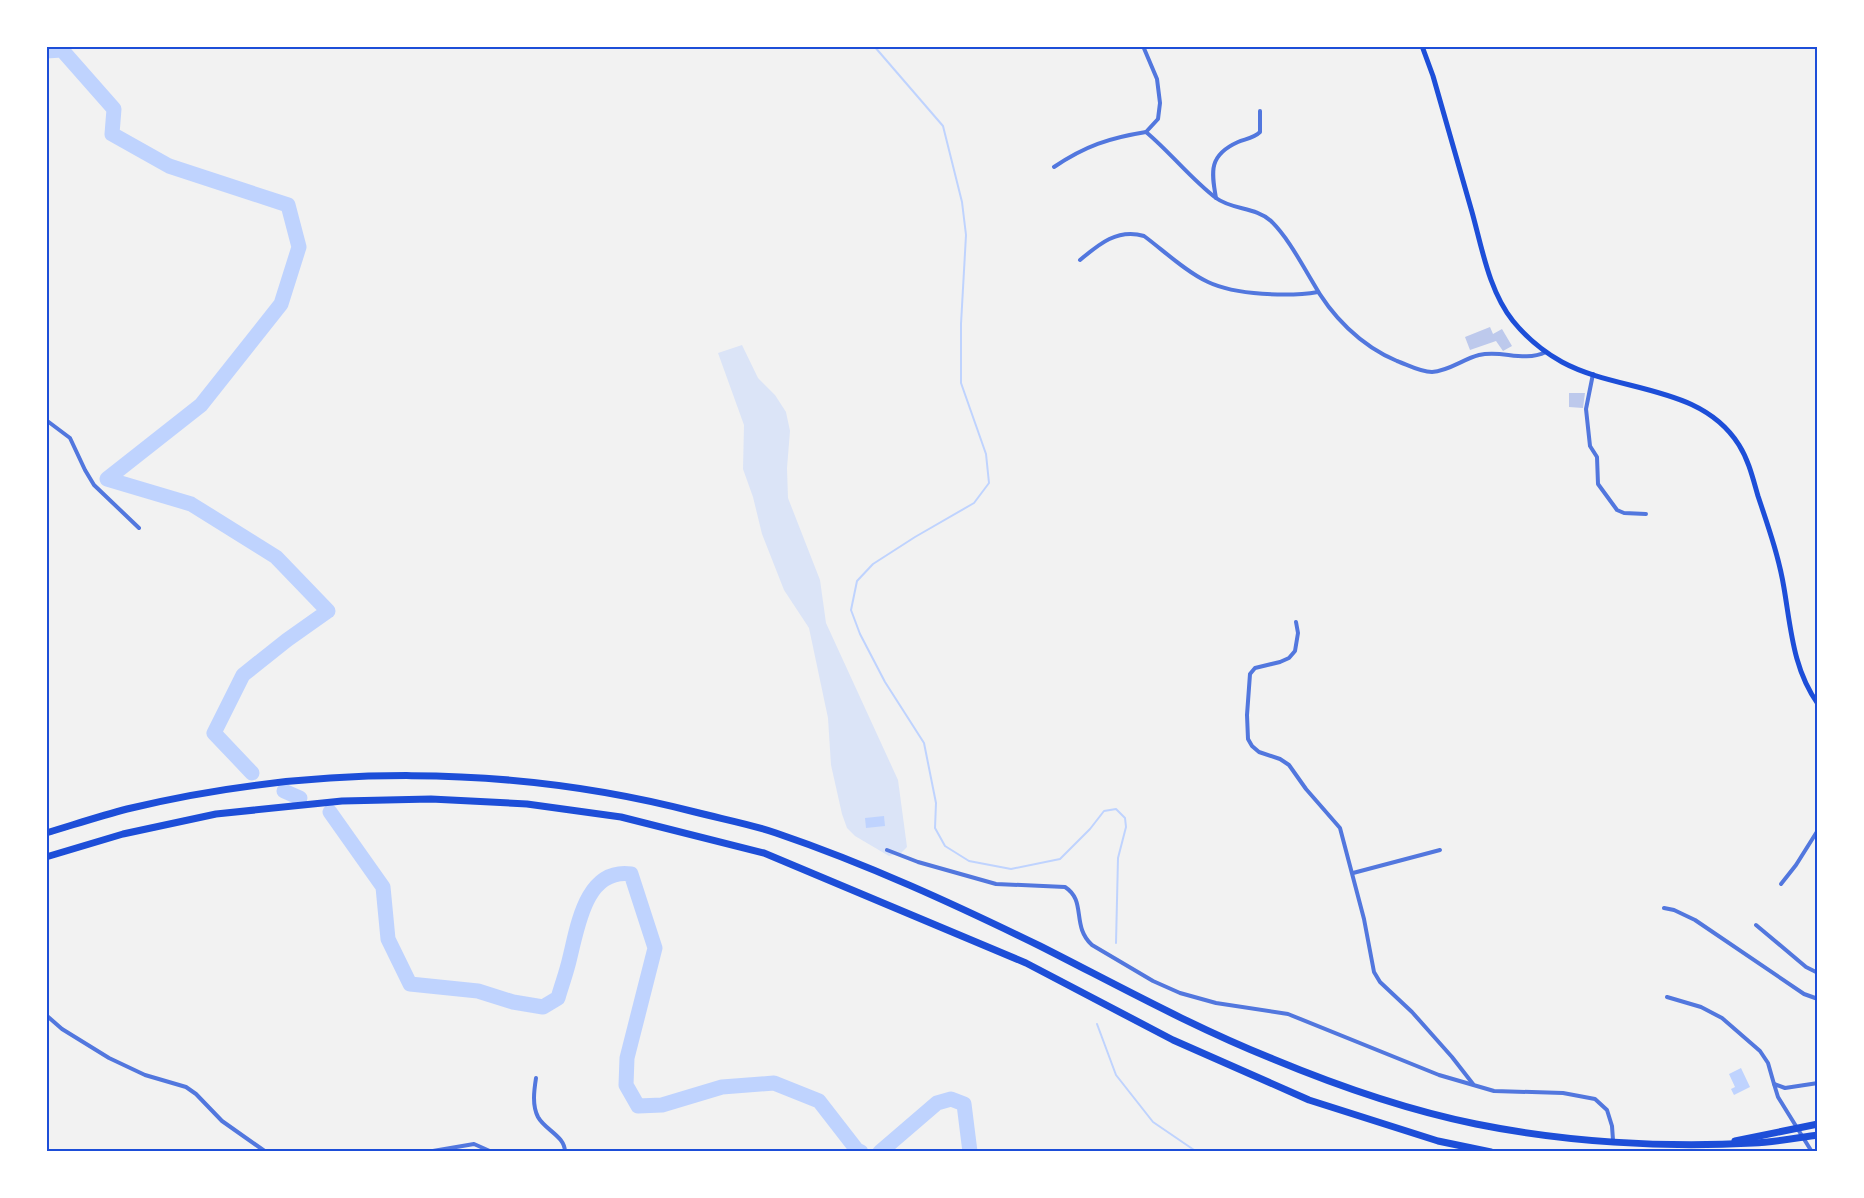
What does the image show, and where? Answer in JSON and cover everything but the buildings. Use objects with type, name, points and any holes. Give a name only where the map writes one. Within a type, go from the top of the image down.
[{"type":"highway","points":[[46,833],[127,809],[220,791],[317,779],[434,775],[546,782],[641,798],[772,831],[891,877],[1037,945],[1179,1017],[1272,1059],[1415,1109],[1475,1124],[1596,1141],[1659,1144],[1754,1143],[1818,1135]]},
{"type":"highway","points":[[46,857],[123,834],[216,814],[342,801],[431,799],[527,804],[621,817],[764,853],[1026,963],[1173,1040],[1309,1100],[1438,1141],[1491,1152]]},
{"type":"highway","points":[[1725,1143],[1818,1124]]},
{"type":"main road","points":[[1422,46],[1433,76],[1496,291],[1504,309],[1514,323],[1546,352],[1563,363],[1667,395],[1699,409],[1729,432],[1748,462],[1784,585],[1795,659],[1802,678],[1818,704]]},
{"type":"street","points":[[1054,167],[1089,146],[1121,136],[1146,132],[1158,119],[1160,103],[1157,79],[1143,46]]},
{"type":"street","points":[[1216,198],[1212,177],[1215,160],[1226,149],[1260,132],[1260,111]]},
{"type":"street","points":[[1146,132],[1216,198],[1270,221],[1342,322],[1354,334],[1384,355],[1422,371],[1442,370],[1479,355],[1526,358],[1546,352]]},
{"type":"street","points":[[1080,260],[1104,242],[1124,234],[1134,233],[1144,236],[1207,282],[1220,286],[1286,295],[1318,291]]},
{"type":"street","points":[[1593,374],[1586,409],[1590,446],[1598,457],[1596,474],[1598,483],[1617,510],[1624,513],[1646,514]]},
{"type":"street","points":[[46,420],[70,438],[84,471],[94,485],[139,528]]},
{"type":"street","points":[[1296,622],[1298,633],[1295,651],[1280,662],[1255,668],[1250,674],[1246,731],[1252,746],[1259,752],[1280,759],[1289,765],[1306,789],[1340,828],[1364,919],[1374,972],[1380,982],[1412,1012],[1473,1084]]},
{"type":"street","points":[[1782,884],[1818,830]]},
{"type":"street","points":[[888,850],[918,862],[996,884],[1065,887],[1072,892],[1076,900],[1084,938],[1153,981],[1180,993],[1216,1003],[1288,1014],[1439,1075],[1494,1090],[1563,1093],[1594,1099],[1607,1110],[1613,1140]]},
{"type":"street","points":[[1353,873],[1440,850]]},
{"type":"street","points":[[1664,908],[1695,920],[1804,994],[1818,999]]},
{"type":"street","points":[[1756,925],[1806,967],[1818,974]]},
{"type":"street","points":[[1667,997],[1701,1007],[1722,1018],[1760,1050],[1768,1063],[1778,1097],[1812,1152]]},
{"type":"street","points":[[46,1016],[62,1029],[110,1058],[145,1075],[186,1087],[222,1121],[266,1152]]},
{"type":"street","points":[[536,1078],[534,1093],[538,1118],[564,1143],[565,1152]]},
{"type":"street","points":[[1774,1084],[1785,1088],[1818,1083]]},
{"type":"street","points":[[428,1152],[474,1144],[492,1152]]},
{"type":"street","points":[[326,1152],[356,1152]]},
{"type":"shaded area","points":[[742,345],[758,378],[775,395],[786,412],[790,431],[787,468],[788,498],[820,580],[826,623],[898,780],[907,847],[901,853],[889,856],[855,836],[847,828],[842,814],[831,765],[828,718],[809,628],[784,590],[762,534],[743,469],[744,425],[718,353]]},
{"type":"water","points":[[884,816],[885,826],[866,828],[865,818]]},
{"type":"water","points":[[1741,1068],[1750,1087],[1734,1095],[1731,1089],[1735,1087],[1729,1074]]},
{"type":"waterway","points":[[874,46],[943,126],[962,202],[966,235],[961,324],[961,383],[986,454],[989,483],[974,503],[873,564],[857,581],[851,610],[860,634],[885,682],[924,743],[936,803],[935,828],[945,846],[969,861],[1011,869],[1060,859],[1090,829],[1104,811],[1116,809],[1125,818],[1126,827],[1118,858],[1116,943]]},
{"type":"waterway","points":[[46,51],[62,50],[114,109],[112,134],[169,166],[288,205],[299,247],[281,304],[201,405],[107,479],[191,504],[276,557],[328,611],[243,675],[214,733],[252,773]]},
{"type":"waterway","points":[[284,791],[300,798]]},
{"type":"waterway","points":[[330,812],[383,887],[388,939],[410,984],[478,991],[513,1002],[543,1007],[558,998],[581,915],[594,889],[604,880],[616,875],[631,874],[655,948],[627,1058],[626,1085],[638,1106],[662,1105],[722,1087],[774,1083],[819,1101],[857,1150],[861,1152]]},
{"type":"waterway","points":[[1097,1024],[1116,1075],[1153,1122],[1197,1152]]},
{"type":"waterway","points":[[880,1152],[937,1103],[951,1099],[964,1104],[970,1152]]}]
